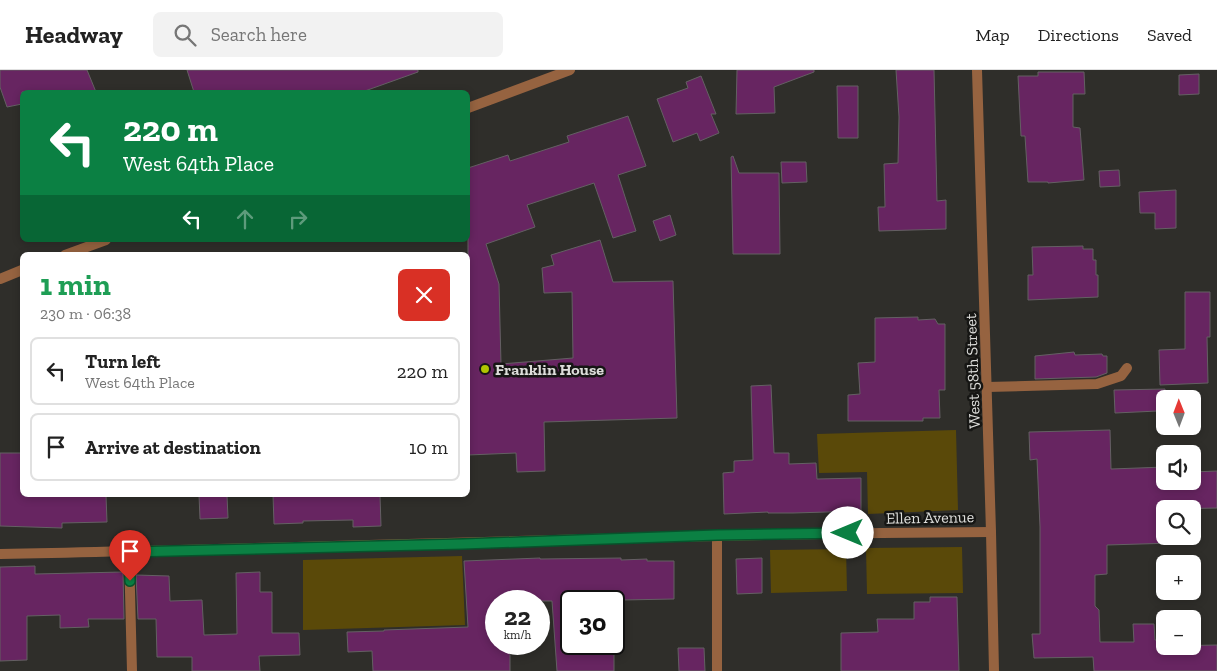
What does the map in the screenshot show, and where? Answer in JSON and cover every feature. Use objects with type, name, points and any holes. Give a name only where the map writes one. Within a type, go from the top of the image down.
[{"type":"street","points":[[470,107],[570,70]]},
{"type":"street","name":"West 58th Street","points":[[977,70],[992,532],[994,671]]},
{"type":"street","points":[[73,252],[101,242]]},
{"type":"street","points":[[0,278],[20,271]]},
{"type":"street","points":[[987,387],[1097,384],[1121,376],[1127,368]]},
{"type":"street","name":"Ellen Avenue","points":[[0,554],[463,544],[717,535],[992,532]]},
{"type":"street","points":[[717,535],[717,671]]},
{"type":"street","points":[[129,552],[132,671]]},
{"type":"shaded area","points":[[956,430],[958,510],[868,514],[867,472],[819,473],[817,434]]},
{"type":"shaded area","points":[[962,547],[963,593],[867,594],[866,548]]},
{"type":"shaded area","points":[[846,549],[847,591],[771,593],[770,550]]},
{"type":"shaded area","points":[[462,556],[465,625],[303,630],[303,560]]},
{"type":"building","points":[[0,70],[87,70],[95,90],[20,90],[20,104],[7,107],[0,87]]},
{"type":"building","points":[[187,70],[418,70],[418,72],[368,90],[193,90]]},
{"type":"building","points":[[737,70],[814,70],[814,72],[774,87],[775,113],[736,114]]},
{"type":"building","points":[[896,70],[934,70],[937,201],[946,200],[946,229],[879,231],[878,207],[885,207],[884,164],[898,163],[899,117]]},
{"type":"building","points":[[1038,72],[1084,72],[1085,94],[1073,94],[1073,127],[1080,128],[1084,180],[1048,183],[1028,182],[1025,136],[1021,136],[1018,76],[1038,76]]},
{"type":"building","points":[[1199,74],[1199,94],[1179,95],[1179,75]]},
{"type":"building","points":[[701,76],[716,114],[711,114],[719,133],[700,141],[697,133],[673,142],[657,99],[688,88],[686,82]]},
{"type":"building","points":[[837,86],[858,86],[858,138],[838,138]]},
{"type":"building","points":[[628,116],[646,166],[618,175],[636,231],[613,238],[594,183],[527,205],[535,227],[486,244],[499,284],[501,364],[573,358],[572,292],[544,293],[542,268],[554,265],[551,255],[600,240],[613,282],[673,281],[677,418],[544,422],[545,471],[517,472],[516,453],[470,455],[470,252],[468,252],[468,242],[470,242],[470,167],[508,155],[510,161],[569,142],[567,136]]},
{"type":"building","points":[[733,156],[739,173],[779,173],[780,254],[733,254],[731,157]]},
{"type":"building","points":[[781,162],[806,162],[807,182],[782,183]]},
{"type":"building","points":[[1119,170],[1120,186],[1100,187],[1099,171]]},
{"type":"building","points":[[1176,190],[1176,228],[1155,229],[1155,213],[1140,213],[1139,192]]},
{"type":"building","points":[[670,215],[676,235],[660,241],[653,221]]},
{"type":"building","points":[[1083,246],[1083,249],[1093,249],[1093,260],[1096,260],[1096,275],[1098,275],[1098,297],[1028,300],[1028,275],[1033,275],[1032,247]]},
{"type":"building","points":[[1185,292],[1210,292],[1210,337],[1207,337],[1208,383],[1160,385],[1159,350],[1185,349]]},
{"type":"building","points":[[918,317],[918,320],[935,319],[938,324],[945,324],[945,390],[939,390],[940,418],[923,418],[923,421],[848,421],[848,395],[860,394],[858,363],[875,362],[875,318]]},
{"type":"building","points":[[1074,352],[1075,355],[1102,354],[1107,356],[1107,373],[1096,377],[1035,379],[1035,356]]},
{"type":"building","points":[[771,385],[774,453],[789,453],[789,464],[816,463],[817,479],[861,478],[861,511],[724,514],[723,473],[734,472],[734,461],[753,460],[751,386]]},
{"type":"building","points":[[1165,389],[1156,390],[1156,411],[1115,413],[1114,390]]},
{"type":"building","points":[[1110,430],[1111,469],[1156,467],[1156,490],[1201,490],[1201,472],[1217,471],[1217,508],[1201,508],[1201,500],[1156,500],[1156,544],[1107,545],[1107,574],[1095,575],[1095,606],[1099,610],[1100,642],[1134,642],[1133,624],[1154,624],[1156,655],[1201,655],[1201,645],[1217,645],[1217,671],[1094,671],[1093,657],[1034,658],[1032,634],[1040,634],[1040,527],[1037,459],[1030,460],[1029,432]]},
{"type":"building","points":[[0,453],[20,453],[20,497],[106,497],[107,522],[62,523],[62,528],[0,526]]},
{"type":"building","points":[[199,497],[227,497],[228,518],[200,519]]},
{"type":"building","points":[[273,497],[380,497],[381,526],[353,527],[353,520],[303,521],[303,523],[274,524]]},
{"type":"building","points":[[540,558],[621,558],[621,560],[674,561],[674,599],[625,600],[625,590],[560,590],[560,655],[614,655],[614,671],[557,671],[550,590],[485,590],[485,655],[510,655],[510,671],[373,671],[372,651],[348,652],[347,632],[468,627],[464,561]]},
{"type":"building","points":[[762,558],[762,593],[737,594],[736,559]]},
{"type":"building","points":[[35,566],[35,574],[123,572],[124,619],[88,619],[89,627],[60,628],[60,615],[27,616],[27,660],[0,661],[0,567]]},
{"type":"building","points":[[260,572],[260,592],[272,592],[272,633],[299,633],[300,655],[259,656],[260,671],[192,671],[192,657],[157,657],[156,619],[138,619],[136,575],[169,576],[170,601],[202,600],[204,635],[237,634],[236,573]]},
{"type":"building","points":[[930,597],[957,597],[959,671],[841,671],[841,633],[878,632],[877,619],[914,619],[914,602],[930,602]]},
{"type":"building","points":[[678,648],[704,648],[705,671],[679,671]]},
{"type":"place","name":"Franklin House","points":[[485,369]]},
{"type":"route","points":[[130,581],[129,552],[848,533]]}]
